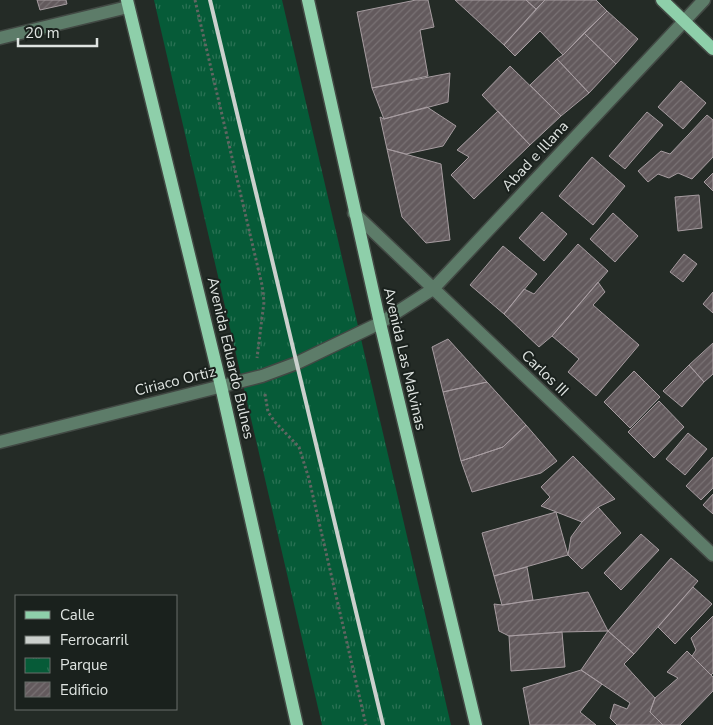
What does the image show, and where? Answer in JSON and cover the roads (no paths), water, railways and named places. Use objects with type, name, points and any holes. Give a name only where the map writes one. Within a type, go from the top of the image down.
[{"type":"main road","name":"Avenida Las Malvinas","points":[[308,0],[354,213],[476,725]]},
{"type":"main road","points":[[662,0],[713,50]]},
{"type":"main road","name":"Avenida Eduardo Bulnes","points":[[128,4],[222,386],[297,725]]},
{"type":"street","name":"Abad e Illana","points":[[380,323],[433,289],[704,0]]},
{"type":"street","points":[[0,38],[128,4]]},
{"type":"street","name":"Carlos III","points":[[354,213],[713,555]]},
{"type":"street","name":"Ciriaco Ortiz","points":[[0,442],[262,376],[297,363],[380,323]]},
{"type":"railway","points":[[210,0],[383,725]]}]
